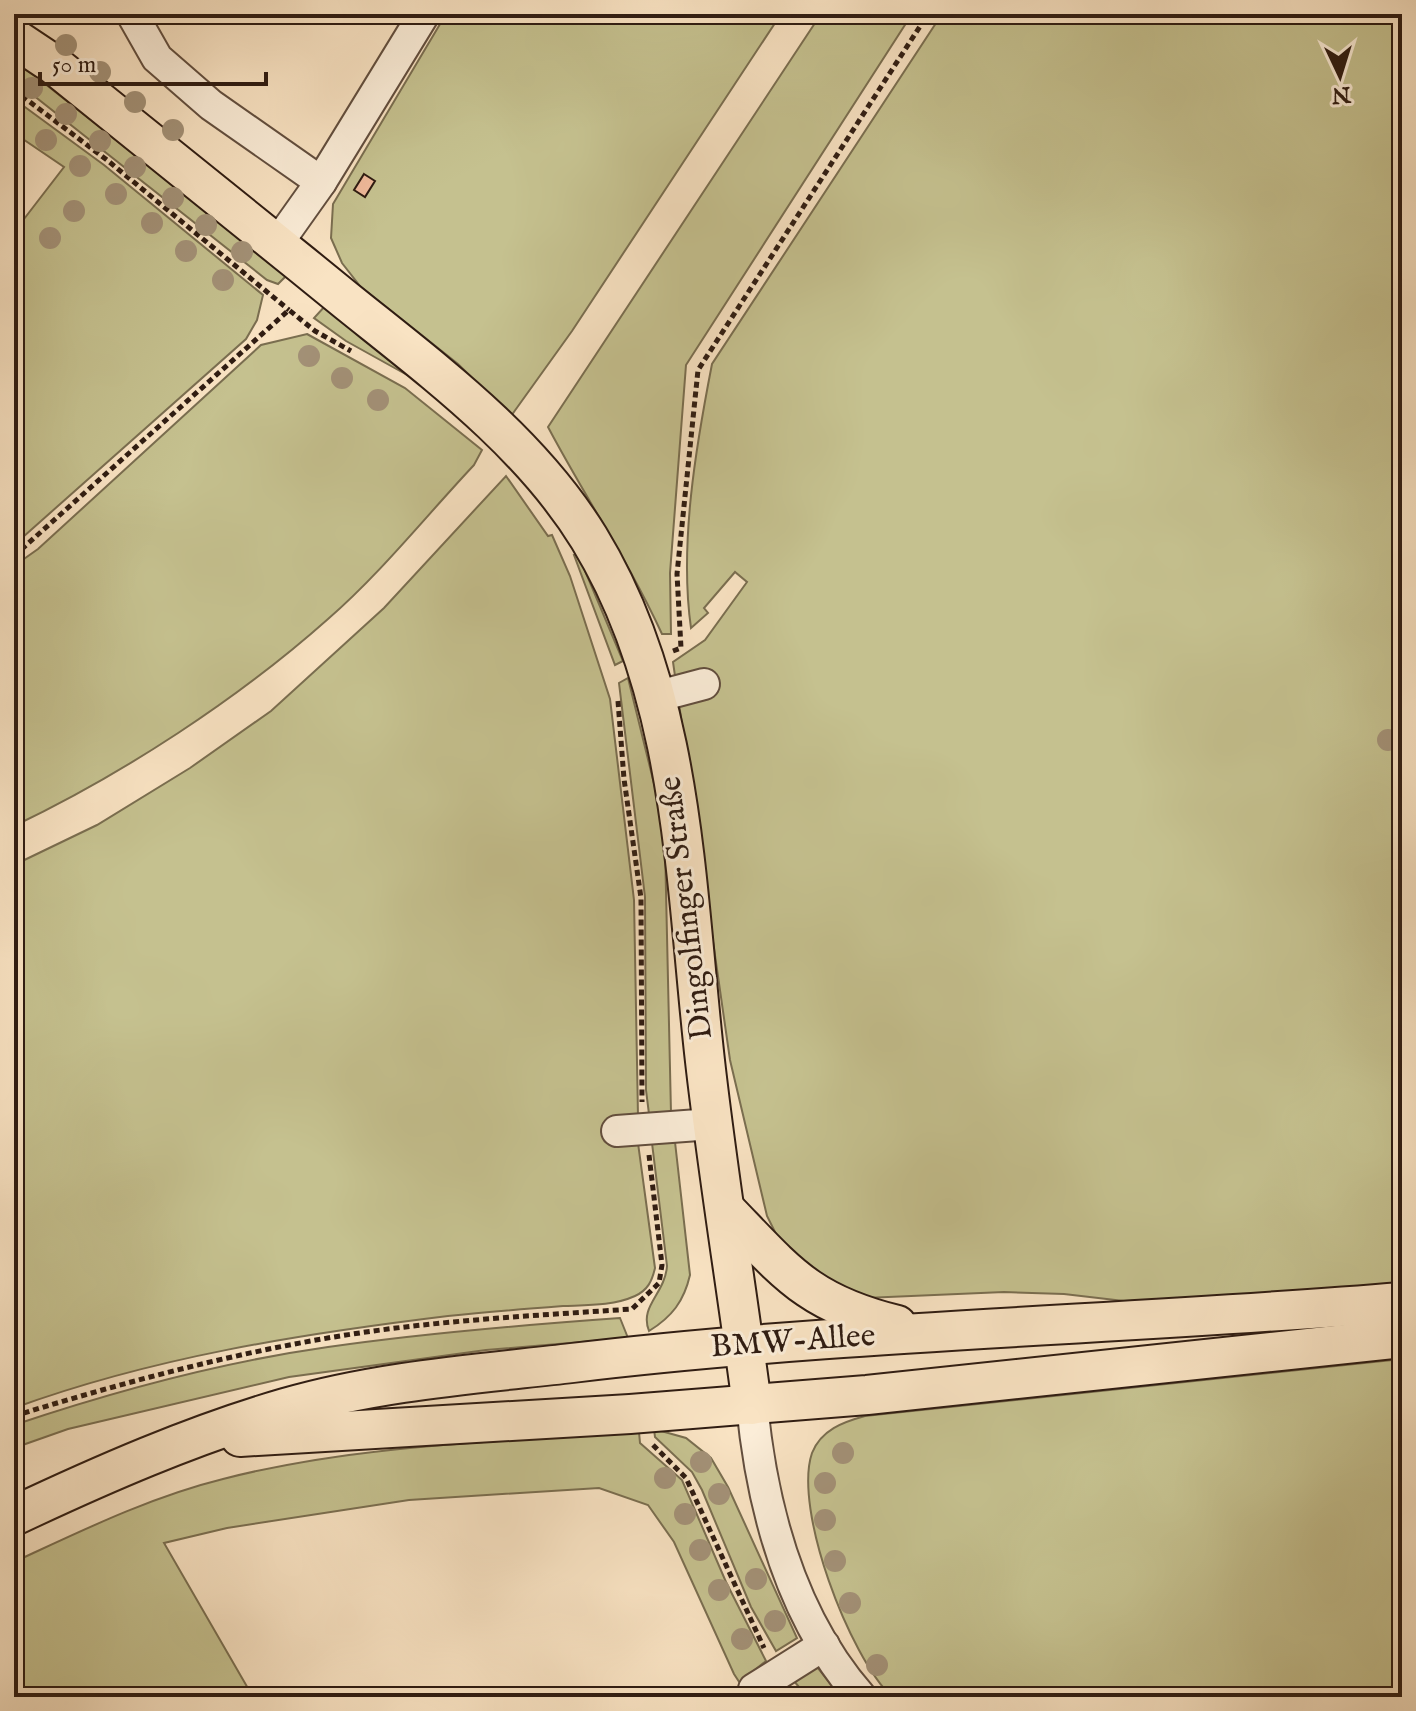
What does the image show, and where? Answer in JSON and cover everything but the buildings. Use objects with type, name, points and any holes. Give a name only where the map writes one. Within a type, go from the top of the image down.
[{"type":"main road","name":"Dingolfinger Straße","points":[[14,38],[277,244],[444,380],[506,437],[564,502],[612,581],[651,679],[680,819],[712,1124],[752,1405]]},
{"type":"main road","points":[[726,1210],[809,1291],[857,1315],[923,1332]]},
{"type":"main road","name":"BMW-Allee","points":[[14,1516],[193,1440],[284,1408],[376,1386],[744,1345],[923,1332],[1139,1323],[1402,1302]]},
{"type":"main road","name":"BMW-Allee","points":[[193,1440],[752,1405],[1402,1338]]},
{"type":"street","points":[[132,14],[157,58],[211,105],[321,182]]},
{"type":"street","points":[[277,244],[321,182],[424,14]]},
{"type":"street","points":[[651,679],[704,684]]},
{"type":"street","points":[[631,1130],[712,1124]]},
{"type":"street","name":"Dingolfinger Straße","points":[[752,1405],[760,1473],[781,1549],[824,1645],[861,1697]]},
{"type":"street","points":[[754,1689],[824,1645]]},
{"type":"path","points":[[651,679],[681,648],[677,574],[698,370],[928,14]]},
{"type":"path","points":[[14,90],[107,160],[315,331],[365,358]]},
{"type":"path","points":[[14,556],[289,310]]},
{"type":"path","points":[[14,1416],[217,1360],[324,1339],[483,1319],[632,1309],[659,1283],[662,1265],[631,1130],[640,1092],[641,898],[624,779],[618,697]]},
{"type":"path","points":[[632,1309],[639,1328],[640,1355]]},
{"type":"path","points":[[643,1413],[646,1440],[670,1458],[686,1478],[764,1648],[781,1672]]},
{"type":"shaded area","points":[[446,14],[781,14],[572,331],[511,416],[458,364],[360,286],[342,263],[331,238],[333,204]]},
{"type":"shaded area","points":[[821,14],[912,14],[686,365],[670,573],[671,634],[662,634],[548,427]]},
{"type":"shaded area","points":[[942,14],[1402,14],[1402,1285],[1141,1303],[1064,1294],[1004,1292],[865,1298],[809,1274],[777,1236],[767,1216],[730,1060],[673,662],[705,640],[747,582],[735,572],[704,608],[708,613],[691,628],[687,563],[695,462],[712,364]]},
{"type":"shaded area","points":[[14,61],[287,275],[278,284],[267,280],[14,80]]},
{"type":"shaded area","points":[[14,99],[104,165],[263,295],[257,320],[246,339],[14,545],[14,232],[64,167],[14,133]]},
{"type":"shaded area","points":[[326,305],[409,376],[346,341],[314,318]]},
{"type":"shaded area","points":[[307,334],[405,388],[482,450],[474,465],[385,564],[293,649],[218,706],[138,759],[14,826],[14,566],[38,549],[261,345]]},
{"type":"shaded area","points":[[506,476],[548,536],[552,535],[570,576],[610,699],[634,900],[638,1116],[611,1117],[614,1146],[638,1143],[655,1268],[651,1281],[635,1296],[609,1303],[448,1316],[228,1350],[120,1375],[14,1408],[14,865],[97,825],[190,768],[271,711],[384,608]]},
{"type":"shaded area","points":[[578,554],[623,661],[615,665],[574,555]]},
{"type":"shaded area","points":[[628,678],[659,804],[665,847],[671,1113],[649,1114],[646,1090],[645,897],[619,683]]},
{"type":"shaded area","points":[[675,1142],[690,1275],[676,1308],[649,1331],[647,1314],[667,1266],[652,1143]]},
{"type":"shaded area","points":[[620,1318],[628,1338],[486,1350],[289,1377],[68,1429],[14,1448],[14,1425],[130,1389],[209,1369],[328,1347]]},
{"type":"shaded area","points":[[1402,1359],[1402,1697],[892,1697],[875,1677],[843,1617],[818,1544],[810,1509],[808,1478],[812,1453],[821,1438],[849,1421],[865,1416]]},
{"type":"shaded area","points":[[654,1429],[686,1438],[711,1458],[728,1487],[797,1638],[776,1651],[751,1607],[702,1490],[692,1472],[655,1437]]},
{"type":"shaded area","points":[[639,1432],[640,1443],[682,1480],[726,1582],[766,1661],[746,1677],[749,1697],[734,1674],[674,1542],[648,1505],[599,1488],[409,1500],[227,1528],[164,1543],[253,1697],[14,1697],[14,1562],[116,1516],[196,1486],[325,1458],[430,1446]]},
{"type":"shaded area","points":[[817,1667],[841,1697],[807,1697],[794,1681]]}]
